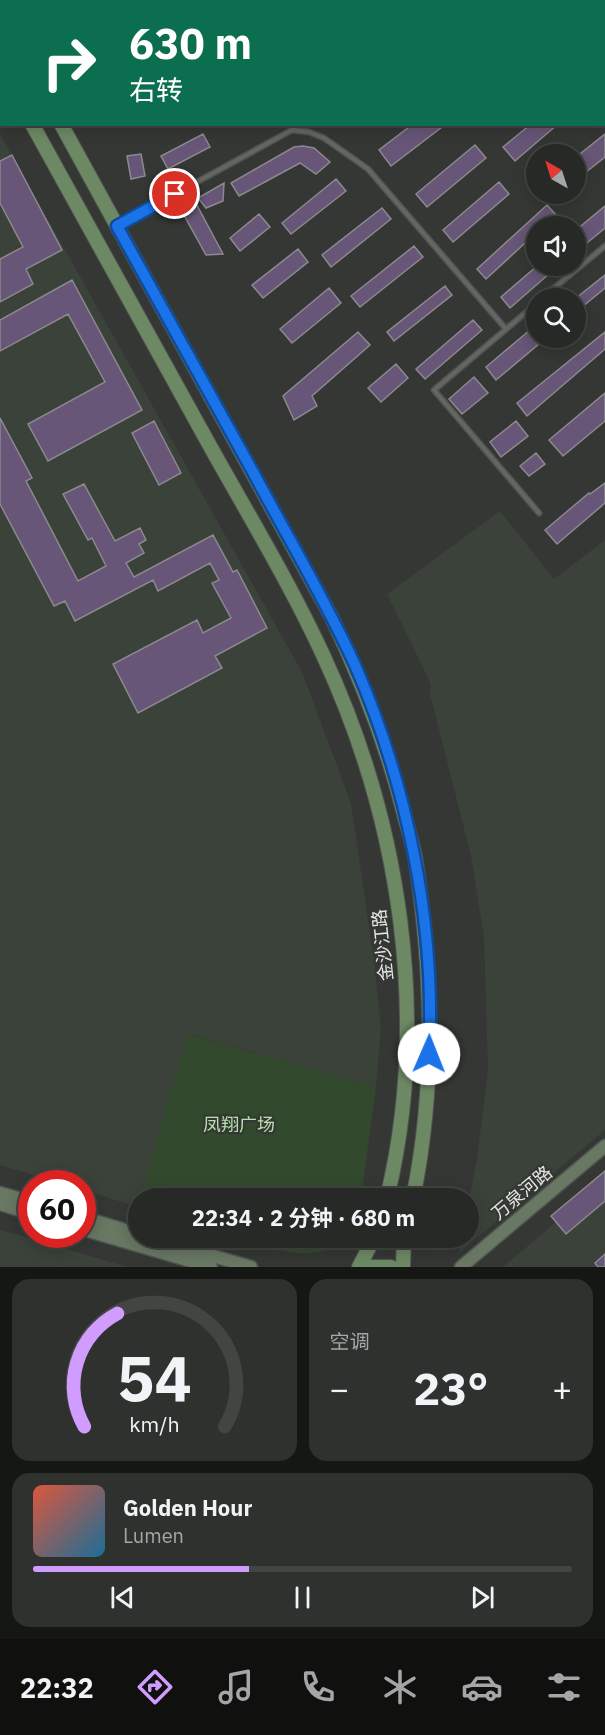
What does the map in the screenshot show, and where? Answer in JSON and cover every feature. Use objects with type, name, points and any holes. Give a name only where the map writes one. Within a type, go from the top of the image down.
[{"type":"main road","name":"金沙江路","points":[[33,126],[277,567],[324,657],[352,725],[389,848],[401,928],[407,993],[406,1065],[397,1156],[389,1188]]},
{"type":"main road","points":[[63,126],[332,618],[375,715],[397,785],[416,862],[427,957],[430,1034],[428,1096],[415,1188]]},
{"type":"main road","name":"万泉河路","points":[[461,1267],[605,1146]]},
{"type":"main road","points":[[0,1193],[18,1198]]},
{"type":"main road","points":[[0,1204],[18,1210]]},
{"type":"main road","points":[[96,1221],[128,1231]]},
{"type":"main road","points":[[96,1233],[211,1267]]},
{"type":"main road","points":[[185,1248],[251,1267]]},
{"type":"main road","points":[[359,1267],[369,1248]]},
{"type":"main road","points":[[403,1267],[404,1248]]},
{"type":"main road","points":[[370,1267],[391,1267]]},
{"type":"lane","points":[[117,226],[292,130],[295,126]]},
{"type":"lane","points":[[292,130],[309,132],[324,138],[368,170],[506,329]]},
{"type":"lane","points":[[554,288],[605,246]]},
{"type":"lane","points":[[526,312],[434,390],[538,513]]},
{"type":"shaded area","points":[[0,134],[302,672],[351,803],[374,960],[381,1029],[376,1087],[189,1034],[143,1188],[128,1188],[128,1204],[96,1194],[96,1170],[18,1170],[0,1165]]},
{"type":"shaded area","points":[[500,511],[554,579],[605,540],[605,1130],[479,1236],[479,1188],[471,1188],[488,1071],[484,937],[471,856],[429,690],[431,688],[429,680],[387,594]]},
{"type":"shaded area","points":[[605,1180],[605,1267],[503,1267]]},
{"type":"shaded area","points":[[0,1230],[18,1235],[18,1248],[64,1248],[128,1267],[0,1267]]},
{"type":"green space","name":"凤翔广场","points":[[188,1034],[376,1087],[362,1188],[143,1188]]},
{"type":"green space","points":[[270,1248],[331,1248],[321,1252],[307,1253]]},
{"type":"building","points":[[410,126],[443,126],[391,166],[379,150]]},
{"type":"building","points":[[529,126],[556,126],[535,144],[526,144],[526,152],[515,161],[503,147]]},
{"type":"building","points":[[203,134],[210,147],[168,169],[161,156]]},
{"type":"building","points":[[605,134],[605,157],[586,172],[586,149]]},
{"type":"building","points":[[475,145],[486,158],[427,207],[416,194]]},
{"type":"building","points":[[294,147],[314,148],[330,162],[316,174],[300,163],[239,196],[231,183]]},
{"type":"building","points":[[141,154],[145,176],[131,179],[127,156]]},
{"type":"building","points":[[12,155],[62,250],[26,269],[33,284],[0,302],[0,259],[23,247],[0,203],[0,161]]},
{"type":"building","points":[[336,179],[346,191],[291,234],[282,223]]},
{"type":"building","points":[[499,182],[509,194],[453,242],[443,230]]},
{"type":"building","points":[[224,183],[223,201],[206,208],[198,198]]},
{"type":"building","points":[[195,200],[223,254],[206,255],[180,208]]},
{"type":"building","points":[[547,205],[556,215],[555,216],[535,216]]},
{"type":"building","points":[[605,206],[605,228],[586,244],[586,222]]},
{"type":"building","points":[[382,208],[391,219],[331,267],[322,255]]},
{"type":"building","points":[[259,214],[270,227],[240,251],[230,238]]},
{"type":"building","points":[[526,224],[526,242],[486,279],[477,269]]},
{"type":"building","points":[[414,246],[423,257],[360,307],[351,296]]},
{"type":"building","points":[[298,249],[308,262],[263,298],[252,285]]},
{"type":"building","points":[[526,275],[547,276],[533,288],[526,288],[526,294],[510,308],[501,297]]},
{"type":"building","points":[[605,275],[605,288],[586,304],[586,290]]},
{"type":"building","points":[[72,280],[142,410],[48,461],[28,424],[105,382],[68,314],[0,351],[0,320]]},
{"type":"building","points":[[445,286],[452,295],[394,341],[387,332]]},
{"type":"building","points":[[329,288],[341,303],[292,343],[280,329]]},
{"type":"building","points":[[473,320],[482,330],[425,379],[416,369]]},
{"type":"building","points":[[358,332],[370,345],[312,396],[317,406],[294,420],[283,396]]},
{"type":"building","points":[[605,332],[605,349],[527,416],[517,403]]},
{"type":"building","points":[[526,333],[526,348],[534,348],[496,380],[486,367]]},
{"type":"building","points":[[396,364],[408,378],[381,402],[368,388]]},
{"type":"building","points":[[474,377],[488,393],[462,414],[449,399]]},
{"type":"building","points":[[605,393],[605,421],[563,456],[549,440]]},
{"type":"building","points":[[0,418],[32,478],[26,481],[78,581],[106,566],[92,538],[88,540],[63,494],[84,484],[115,541],[140,528],[146,540],[139,544],[144,553],[126,563],[134,577],[213,535],[233,572],[237,570],[267,628],[215,656],[222,668],[138,713],[113,664],[197,620],[203,633],[231,618],[212,583],[219,580],[210,563],[158,591],[153,580],[75,621],[65,601],[54,606],[0,504]]},
{"type":"building","points":[[154,421],[181,473],[159,485],[132,433]]},
{"type":"building","points":[[516,421],[528,436],[501,457],[490,442]]},
{"type":"building","points":[[536,453],[545,464],[529,476],[520,466]]},
{"type":"building","points":[[605,483],[605,503],[557,544],[545,530],[589,493]]},
{"type":"building","points":[[605,1171],[605,1201],[566,1234],[551,1216]]},
{"type":"building","points":[[605,1254],[605,1267],[598,1267],[595,1263]]},
{"type":"route","points":[[175,194],[117,226],[332,618],[355,665],[375,715],[397,785],[416,862],[427,957],[429,1054]]}]
